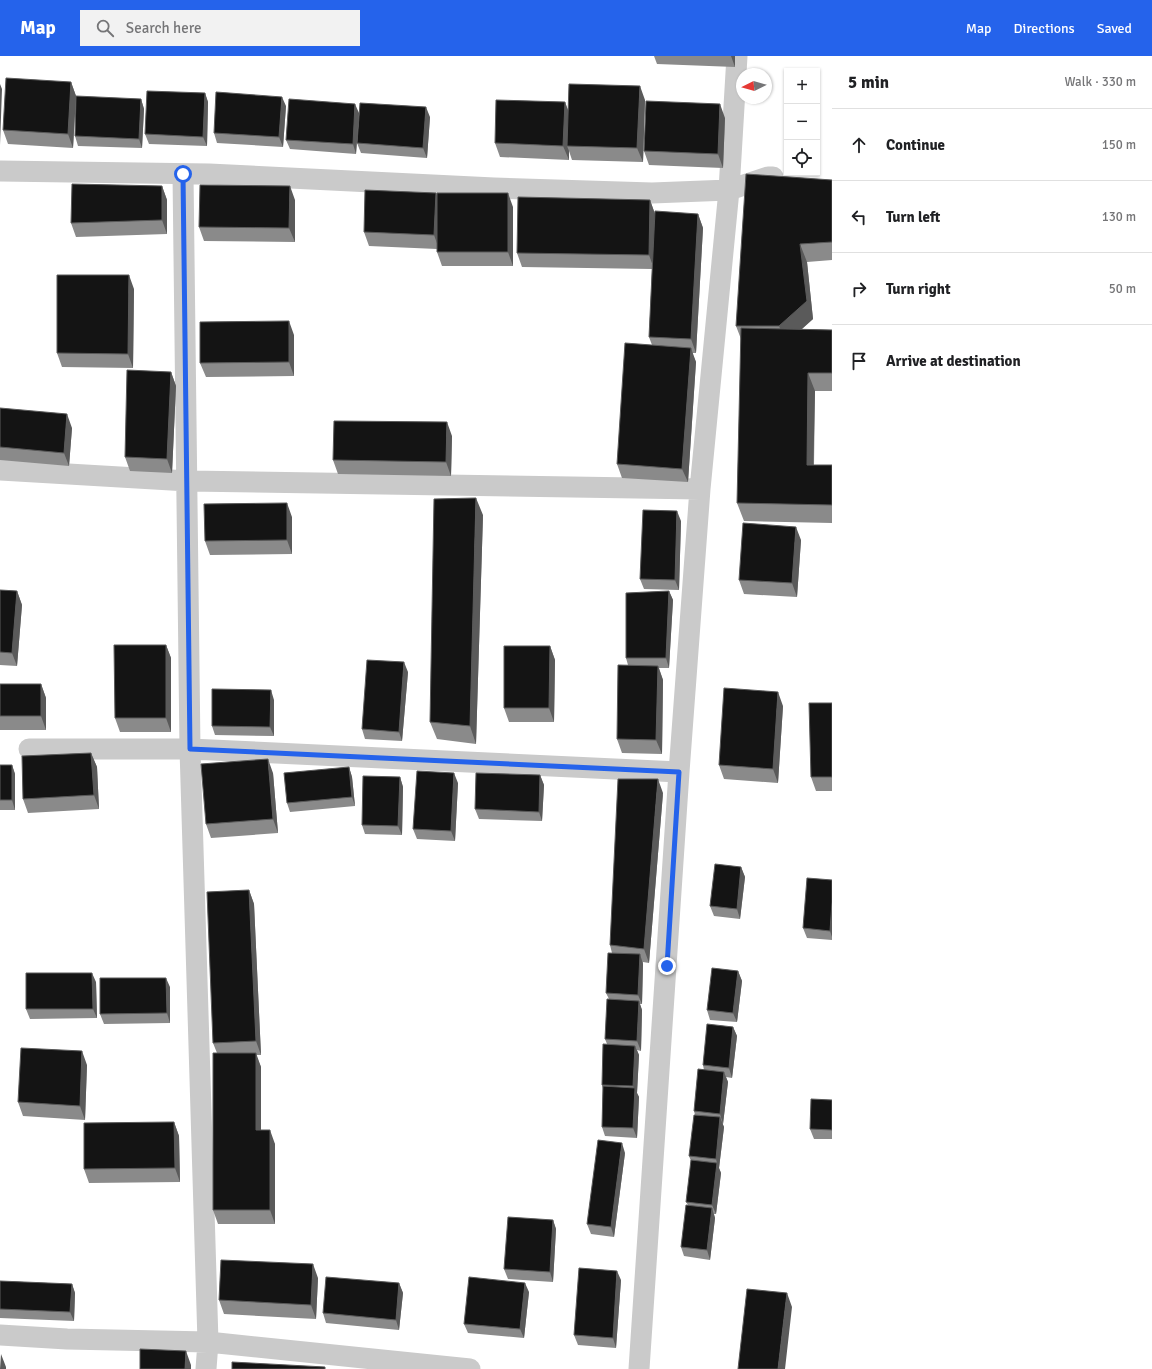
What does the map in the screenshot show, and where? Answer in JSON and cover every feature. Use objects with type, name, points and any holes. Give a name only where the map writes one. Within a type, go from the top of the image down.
[{"type":"street","points":[[639,1369],[679,772],[700,489],[729,190],[737,56]]},
{"type":"street","points":[[0,170],[209,174],[494,188],[652,193],[729,190],[768,177],[789,179]]},
{"type":"street","points":[[183,174],[188,481],[190,749],[208,1342],[206,1369]]},
{"type":"street","points":[[0,470],[188,481],[700,489]]},
{"type":"street","points":[[29,749],[190,749],[679,772]]},
{"type":"street","points":[[0,1335],[67,1339],[208,1342],[470,1369]]},
{"type":"building","points":[[6,78],[71,82],[68,134],[3,130]]},
{"type":"building","points":[[569,84],[640,86],[637,148],[567,146]]},
{"type":"building","points":[[147,91],[205,93],[203,137],[145,134]]},
{"type":"building","points":[[216,92],[282,97],[279,137],[214,133]]},
{"type":"building","points":[[76,96],[141,99],[139,139],[75,136]]},
{"type":"building","points":[[289,99],[355,104],[353,144],[286,140]]},
{"type":"building","points":[[496,100],[565,102],[563,146],[495,143]]},
{"type":"building","points":[[646,101],[720,104],[718,154],[644,151]]},
{"type":"building","points":[[360,103],[426,107],[423,148],[357,143]]},
{"type":"building","points":[[746,174],[832,180],[832,242],[800,244],[807,301],[779,326],[736,326]]},
{"type":"building","points":[[72,184],[162,186],[162,220],[71,223]]},
{"type":"building","points":[[200,185],[290,186],[289,228],[199,227]]},
{"type":"building","points":[[365,190],[436,193],[434,235],[364,232]]},
{"type":"building","points":[[437,193],[508,193],[508,252],[437,252]]},
{"type":"building","points":[[518,197],[650,200],[649,255],[517,253]]},
{"type":"building","points":[[655,211],[698,214],[691,339],[649,337]]},
{"type":"building","points":[[57,275],[129,275],[128,354],[57,353]]},
{"type":"building","points":[[289,321],[289,362],[200,363],[200,322]]},
{"type":"building","points":[[741,328],[832,330],[832,373],[808,373],[807,465],[832,465],[832,505],[737,503]]},
{"type":"building","points":[[625,343],[691,348],[682,469],[617,464]]},
{"type":"building","points":[[127,370],[171,372],[167,459],[125,457]]},
{"type":"building","points":[[0,408],[67,414],[64,453],[0,447]]},
{"type":"building","points":[[334,421],[447,422],[446,462],[333,460]]},
{"type":"building","points":[[476,498],[470,726],[430,722],[434,499]]},
{"type":"building","points":[[287,503],[287,540],[205,541],[204,504]]},
{"type":"building","points":[[643,510],[677,511],[675,580],[640,579]]},
{"type":"building","points":[[743,523],[796,527],[792,583],[739,580]]},
{"type":"building","points":[[0,590],[17,591],[12,653],[0,652]]},
{"type":"building","points":[[669,591],[666,658],[626,658],[626,593]]},
{"type":"building","points":[[114,645],[166,645],[166,718],[115,718]]},
{"type":"building","points":[[504,646],[550,646],[549,708],[504,708]]},
{"type":"building","points":[[367,660],[404,662],[399,732],[362,729]]},
{"type":"building","points":[[618,665],[658,666],[656,740],[617,739]]},
{"type":"building","points":[[0,684],[41,684],[41,716],[0,716]]},
{"type":"building","points":[[724,688],[778,692],[773,769],[719,765]]},
{"type":"building","points":[[212,689],[271,690],[270,727],[212,726]]},
{"type":"building","points":[[809,703],[832,703],[832,777],[811,777]]},
{"type":"building","points":[[91,753],[94,795],[23,799],[22,756]]},
{"type":"building","points":[[268,759],[273,819],[206,824],[201,764]]},
{"type":"building","points":[[0,765],[12,765],[12,800],[0,800]]},
{"type":"building","points":[[349,767],[352,797],[287,803],[284,773]]},
{"type":"building","points":[[417,771],[454,773],[451,831],[413,829]]},
{"type":"building","points":[[476,773],[540,775],[539,812],[475,809]]},
{"type":"building","points":[[363,776],[400,777],[398,826],[362,825]]},
{"type":"building","points":[[618,779],[658,779],[644,949],[610,945]]},
{"type":"building","points":[[715,864],[741,867],[737,909],[710,906]]},
{"type":"building","points":[[807,878],[832,880],[830,931],[803,928]]},
{"type":"building","points":[[249,890],[256,1041],[213,1043],[207,892]]},
{"type":"building","points":[[608,953],[640,954],[638,995],[606,993]]},
{"type":"building","points":[[712,968],[738,971],[733,1013],[707,1010]]},
{"type":"building","points":[[26,973],[92,973],[93,1009],[26,1009]]},
{"type":"building","points":[[100,978],[166,978],[167,1013],[100,1014]]},
{"type":"building","points":[[607,999],[639,1001],[637,1041],[605,1039]]},
{"type":"building","points":[[707,1024],[733,1027],[729,1068],[703,1065]]},
{"type":"building","points":[[603,1044],[635,1046],[633,1086],[602,1085]]},
{"type":"building","points":[[21,1048],[82,1051],[80,1106],[18,1102]]},
{"type":"building","points":[[213,1053],[256,1053],[256,1130],[270,1130],[270,1210],[213,1210]]},
{"type":"building","points":[[698,1069],[724,1072],[720,1114],[694,1111]]},
{"type":"building","points":[[603,1086],[635,1088],[633,1128],[602,1127]]},
{"type":"building","points":[[811,1099],[832,1100],[832,1130],[810,1129]]},
{"type":"building","points":[[694,1115],[720,1117],[716,1159],[689,1156]]},
{"type":"building","points":[[174,1122],[175,1168],[84,1169],[84,1123]]},
{"type":"building","points":[[598,1140],[622,1143],[611,1227],[587,1224]]},
{"type":"building","points":[[691,1160],[717,1163],[712,1205],[686,1202]]},
{"type":"building","points":[[686,1205],[712,1208],[707,1250],[681,1247]]},
{"type":"building","points":[[508,1217],[553,1220],[550,1272],[504,1269]]},
{"type":"building","points":[[221,1260],[313,1264],[311,1305],[219,1300]]},
{"type":"building","points":[[579,1268],[617,1271],[613,1338],[574,1335]]},
{"type":"building","points":[[326,1277],[399,1283],[396,1320],[323,1313]]},
{"type":"building","points":[[469,1277],[525,1283],[520,1329],[464,1324]]},
{"type":"building","points":[[0,1281],[72,1284],[70,1312],[0,1309]]},
{"type":"building","points":[[747,1289],[787,1293],[778,1369],[738,1369]]},
{"type":"building","points":[[140,1349],[186,1351],[185,1369],[140,1369]]},
{"type":"building","points":[[232,1362],[325,1367],[325,1369],[232,1369]]},
{"type":"route","points":[[183,174],[188,481],[190,749],[679,772],[667,966]]}]
